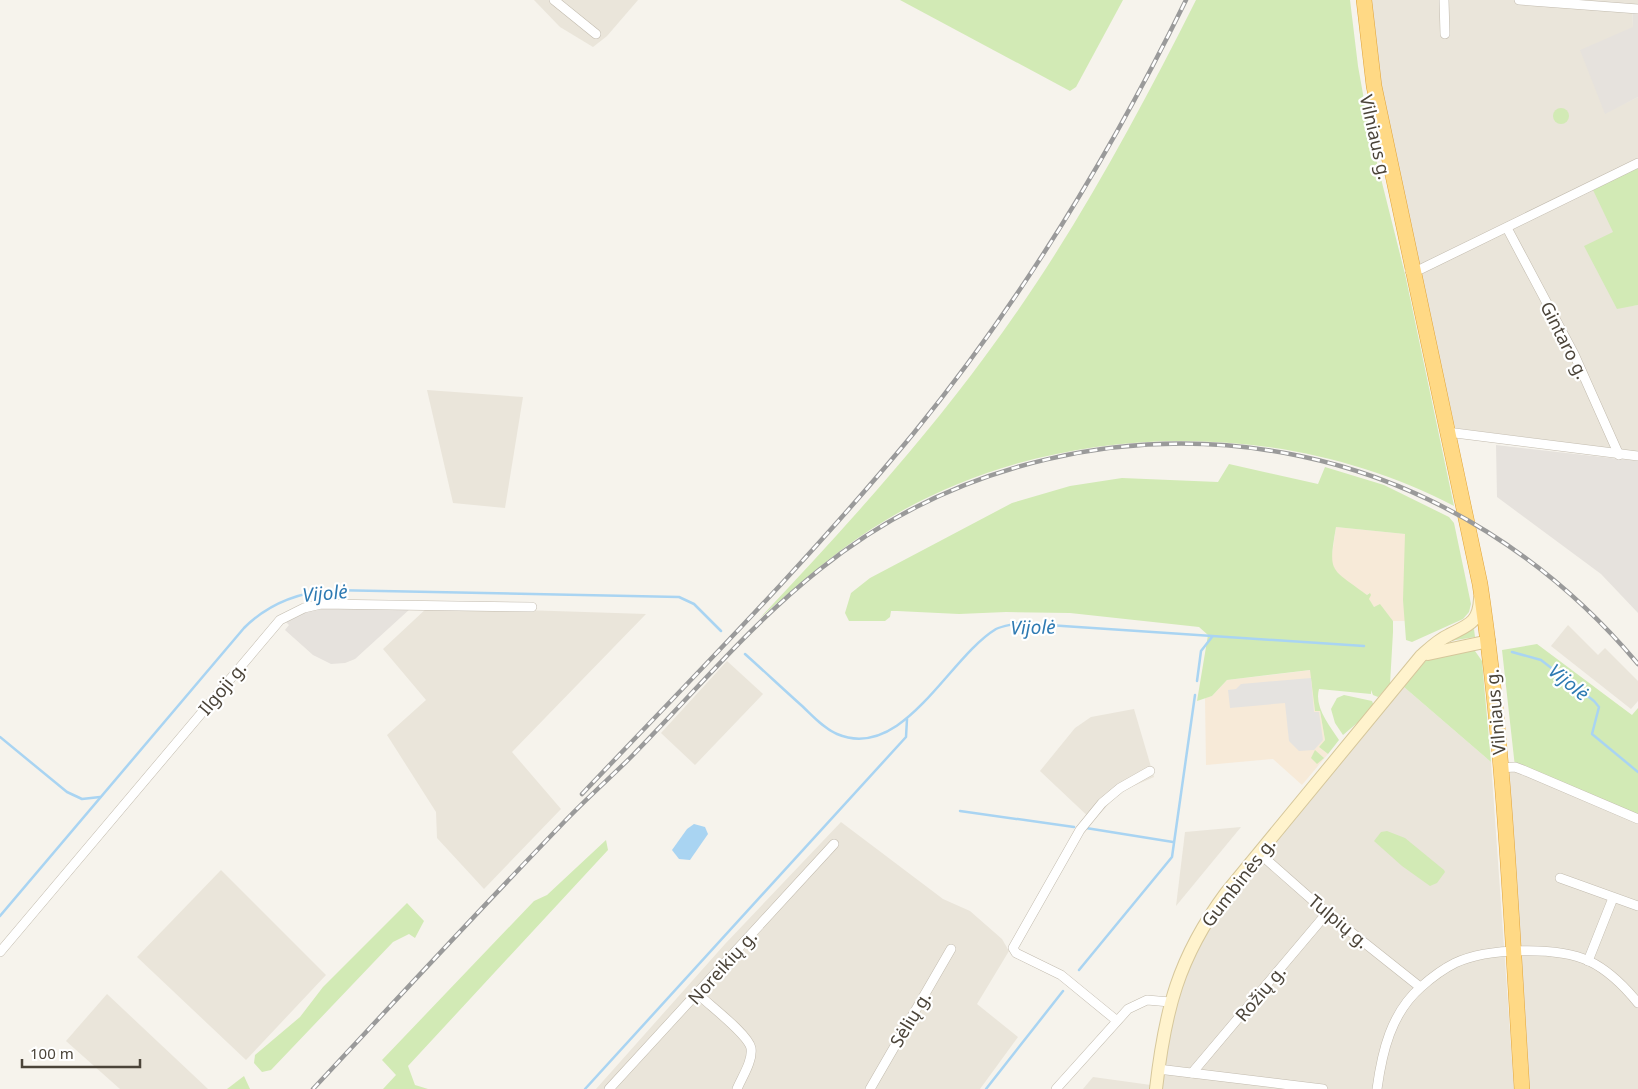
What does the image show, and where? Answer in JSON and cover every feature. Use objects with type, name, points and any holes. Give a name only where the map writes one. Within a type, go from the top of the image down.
[{"type":"highway","name":"Vilniaus g.","points":[[1355,0],[1364,82],[1411,271],[1480,584],[1488,641],[1500,768],[1522,1089]]},
{"type":"highway","name":"Vilniaus g.","points":[[1364,0],[1374,86],[1411,271]]},
{"type":"main road","name":"Gumbinės g.","points":[[1156,1089],[1170,1002],[1181,968],[1201,929],[1226,893],[1421,656],[1433,645],[1470,625],[1475,619],[1480,610],[1480,584]]},
{"type":"main road","points":[[1421,656],[1438,650],[1488,641]]},
{"type":"street","points":[[554,0],[596,34]]},
{"type":"street","points":[[1444,0],[1445,34]]},
{"type":"street","points":[[1519,0],[1638,9]]},
{"type":"street","points":[[1411,271],[1506,228],[1638,163]]},
{"type":"street","name":"Gintaro g.","points":[[1506,228],[1574,354],[1619,454]]},
{"type":"street","points":[[1446,432],[1638,456]]},
{"type":"street","name":"Ilgoji g.","points":[[0,952],[280,620],[304,608],[321,604],[532,607]]},
{"type":"street","points":[[1500,768],[1524,770],[1638,819]]},
{"type":"street","points":[[1116,1020],[1061,975],[1016,953],[1012,948],[1080,830],[1102,803],[1120,788],[1150,771]]},
{"type":"street","name":"Noreikių g.","points":[[609,1089],[834,844]]},
{"type":"street","name":"Tulpių g.","points":[[1259,853],[1327,913],[1420,987]]},
{"type":"street","points":[[1560,878],[1638,906]]},
{"type":"street","points":[[1588,961],[1613,898]]},
{"type":"street","name":"Rožių g.","points":[[1192,1073],[1327,913]]},
{"type":"street","name":"Sėlių g.","points":[[870,1089],[951,949]]},
{"type":"street","points":[[1377,1089],[1384,1047],[1390,1032],[1408,1002],[1420,987],[1456,963],[1477,956],[1513,951],[1566,955],[1588,961],[1635,992],[1638,1003]]},
{"type":"street","points":[[698,994],[751,1047],[750,1061],[737,1089]]},
{"type":"street","points":[[1056,1089],[1116,1020],[1128,1009],[1142,1001],[1170,1002]]},
{"type":"street","points":[[1158,1069],[1323,1089]]},
{"type":"shaded area","points":[[534,0],[638,0],[607,36],[593,47],[560,27]]},
{"type":"shaded area","points":[[1369,0],[1638,0],[1638,6],[1632,6],[1633,27],[1605,113],[1638,97],[1638,168],[1613,232],[1617,308],[1638,305],[1638,452],[1455,428],[1386,127]]},
{"type":"shaded area","points":[[1632,5],[1638,6],[1638,97],[1605,114],[1580,50],[1633,27]]},
{"type":"shaded area","points":[[427,390],[523,397],[505,508],[453,503]]},
{"type":"shaded area","points":[[1496,445],[1638,461],[1638,613],[1601,574],[1497,497]]},
{"type":"shaded area","points":[[1336,527],[1405,534],[1405,621],[1393,621],[1380,605],[1374,607],[1368,599],[1369,593],[1367,595],[1348,583],[1335,570],[1331,561]]},
{"type":"shaded area","points":[[428,607],[646,614],[512,752],[561,809],[484,889],[437,838],[436,812],[387,735],[426,700],[383,649]]},
{"type":"shaded area","points":[[310,608],[411,608],[355,659],[345,663],[331,664],[313,655],[285,630],[289,625],[284,620]]},
{"type":"shaded area","points":[[1568,625],[1598,655],[1605,648],[1638,681],[1638,701],[1631,709],[1551,646]]},
{"type":"shaded area","points":[[727,661],[763,694],[695,765],[661,733]]},
{"type":"shaded area","points":[[1311,670],[1315,711],[1320,711],[1325,740],[1319,747],[1328,754],[1302,785],[1273,759],[1206,765],[1205,698],[1212,696],[1227,680]]},
{"type":"shaded area","points":[[1311,678],[1314,712],[1319,712],[1323,740],[1314,750],[1299,751],[1289,741],[1285,703],[1230,708],[1228,690],[1236,689],[1241,684]]},
{"type":"shaded area","points":[[1404,687],[1491,762],[1514,1089],[1161,1089],[1171,1021],[1186,969],[1200,938],[1240,884]]},
{"type":"shaded area","points":[[1134,709],[1154,777],[1120,792],[1093,821],[1040,771],[1075,728],[1091,717]]},
{"type":"shaded area","points":[[1509,771],[1515,771],[1638,819],[1638,1089],[1530,1089]]},
{"type":"shaded area","points":[[841,822],[943,899],[970,911],[1002,939],[1009,951],[977,1004],[1018,1037],[980,1089],[596,1089],[725,944]]},
{"type":"shaded area","points":[[1241,827],[1176,906],[1185,832]]},
{"type":"shaded area","points":[[221,870],[326,975],[246,1060],[137,957]]},
{"type":"shaded area","points":[[107,994],[208,1089],[120,1089],[66,1041]]},
{"type":"shaded area","points":[[1093,1077],[1151,1085],[1150,1089],[1083,1089]]},
{"type":"green space","points":[[900,0],[1123,0],[1076,87],[1070,91]]},
{"type":"green space","points":[[1196,0],[1350,0],[1358,66],[1371,139],[1405,274],[1454,506],[1387,477],[1317,456],[1244,444],[1171,441],[1097,447],[1025,461],[956,485],[891,517],[839,552],[759,619],[848,523],[933,424],[1016,313],[1072,227],[1124,137]]},
{"type":"green space","points":[[1561,108],[1569,116],[1561,124],[1553,116]]},
{"type":"green space","points":[[1638,168],[1638,305],[1617,309],[1584,246],[1613,232],[1593,190]]},
{"type":"green space","points":[[1229,464],[1318,484],[1325,467],[1384,485],[1449,517],[1454,523],[1471,604],[1469,612],[1463,619],[1412,642],[1406,640],[1403,600],[1405,534],[1336,527],[1332,554],[1335,568],[1339,574],[1367,595],[1370,593],[1369,599],[1374,607],[1380,604],[1393,621],[1393,632],[1390,684],[1378,697],[1373,695],[1371,690],[1371,694],[1319,689],[1320,709],[1339,740],[1328,754],[1319,747],[1325,740],[1320,711],[1315,711],[1310,670],[1227,680],[1212,696],[1197,701],[1208,635],[1199,627],[1070,613],[1006,612],[959,614],[891,611],[890,617],[885,621],[849,621],[845,613],[851,593],[870,578],[1012,503],[1070,486],[1122,478],[1218,482]]},
{"type":"green space","points":[[1474,629],[1475,637],[1450,641],[1448,639]]},
{"type":"green space","points":[[1537,644],[1632,715],[1638,708],[1638,819],[1515,767],[1502,650]]},
{"type":"green space","points":[[1470,649],[1475,651],[1482,661],[1491,762],[1404,687],[1429,657]]},
{"type":"green space","points":[[1344,695],[1372,701],[1374,706],[1343,735],[1335,723],[1331,709],[1337,698]]},
{"type":"green space","points":[[1315,750],[1324,758],[1317,764],[1311,758]]},
{"type":"green space","points":[[1387,831],[1405,838],[1444,870],[1445,872],[1437,883],[1430,886],[1402,866],[1374,841],[1381,832]]},
{"type":"green space","points":[[606,840],[608,850],[408,1066],[415,1085],[428,1089],[383,1089],[396,1075],[382,1060],[534,901],[547,895]]},
{"type":"green space","points":[[407,903],[424,921],[415,938],[409,934],[393,942],[271,1070],[262,1072],[254,1063],[255,1055],[300,1017],[323,987]]},
{"type":"green space","points":[[244,1076],[250,1089],[227,1089]]},
{"type":"water","points":[[694,824],[705,827],[708,834],[690,860],[679,859],[672,850],[687,829]]},
{"type":"waterway","name":"Vijolė","points":[[0,916],[244,628],[263,612],[283,601],[306,594],[330,590],[679,597],[694,604],[721,631]]},
{"type":"waterway","name":"Vijolė","points":[[745,654],[827,728],[837,734],[861,739],[883,733],[904,721],[978,643],[996,629],[1018,623],[1364,646]]},
{"type":"waterway","points":[[1197,681],[1201,651],[1212,637]]},
{"type":"waterway","name":"Vijolė","points":[[1512,652],[1541,660],[1594,701],[1599,707],[1592,734],[1638,772]]},
{"type":"waterway","points":[[1079,970],[1172,857],[1195,695]]},
{"type":"waterway","points":[[585,1089],[906,737],[907,719]]},
{"type":"waterway","points":[[0,737],[67,792],[82,799],[100,797]]},
{"type":"waterway","points":[[960,811],[1074,827]]},
{"type":"waterway","points":[[1086,828],[1173,842]]},
{"type":"waterway","points":[[986,1089],[1063,991]]},
{"type":"railway","points":[[582,794],[793,572],[874,481],[953,383],[1027,279],[1062,225],[1127,114],[1186,0]]},
{"type":"railway","points":[[313,1089],[567,819],[632,756],[769,613],[819,570],[871,533],[927,502],[986,477],[1047,459],[1109,448],[1173,444],[1237,446],[1300,456],[1349,469],[1397,486],[1443,507],[1487,531],[1528,560],[1567,592],[1604,626],[1638,664]]}]
